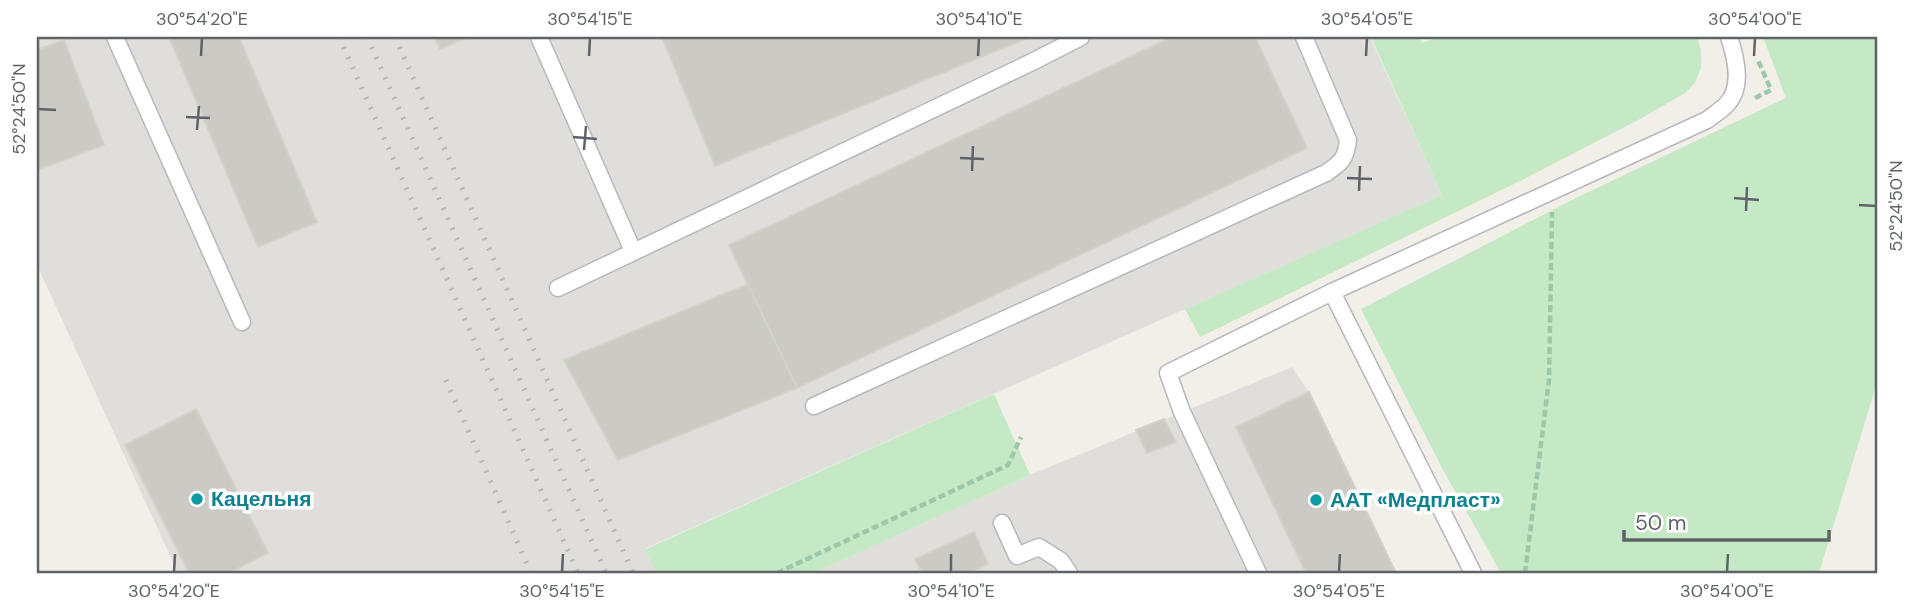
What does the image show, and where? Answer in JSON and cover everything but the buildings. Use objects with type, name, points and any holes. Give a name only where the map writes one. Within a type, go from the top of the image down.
[{"type":"lane","points":[[115,37],[242,322]]},
{"type":"lane","points":[[540,37],[633,251]]},
{"type":"lane","points":[[558,288],[1081,37]]},
{"type":"lane","points":[[814,406],[1326,173],[1340,164],[1348,140],[1304,37]]},
{"type":"lane","points":[[1258,573],[1182,412],[1168,373],[1332,292],[1707,120],[1727,105],[1734,93],[1737,80],[1736,63],[1729,37]]},
{"type":"lane","points":[[1332,292],[1473,573]]},
{"type":"lane","points":[[1002,523],[1017,556],[1039,547],[1061,561],[1069,573]]},
{"type":"path","points":[[1746,102],[1770,90],[1758,58]]},
{"type":"path","points":[[1525,573],[1549,380],[1552,210]]},
{"type":"path","points":[[777,573],[1007,465],[1021,437]]},
{"type":"shaded area","points":[[37,37],[1370,37],[1442,195],[646,548],[656,573],[178,573],[37,265]]},
{"type":"shaded area","name":"ААТ «Медпласт»","points":[[1292,367],[1309,392],[1396,573],[814,573],[1030,475]]},
{"type":"green space","points":[[1371,37],[1419,37],[1422,43],[1438,37],[1697,37],[1701,50],[1701,68],[1695,83],[1685,93],[1640,119],[1520,181],[1200,337],[1185,309],[1442,195]]},
{"type":"green space","points":[[1763,37],[1878,37],[1878,379],[1819,573],[1501,573],[1442,468],[1361,309],[1572,200],[1786,98]]},
{"type":"green space","points":[[994,394],[1030,475],[814,573],[656,573],[646,549]]},
{"type":"railway","points":[[339,37],[578,573]]},
{"type":"railway","points":[[367,37],[606,573]]},
{"type":"railway","points":[[395,37],[633,573]]},
{"type":"railway","points":[[446,380],[531,573]]},
{"type":"place","name":"Кацельня","points":[[197,499]]},
{"type":"place","name":"ААТ «Медпласт»","points":[[1316,500]]}]
